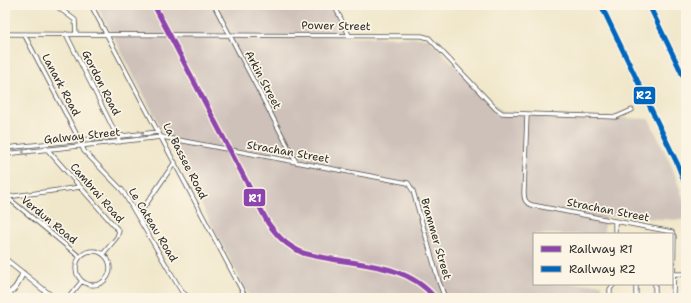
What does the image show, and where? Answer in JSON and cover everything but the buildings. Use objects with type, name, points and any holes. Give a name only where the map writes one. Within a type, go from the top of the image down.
[{"type":"main road","points":[[5,258],[54,298]]},
{"type":"main road","points":[[5,295],[15,289],[23,273]]},
{"type":"street","points":[[55,5],[75,20],[76,34]]},
{"type":"street","name":"La Bassee Road","points":[[91,5],[246,298]]},
{"type":"street","name":"Arkin Street","points":[[214,5],[296,162]]},
{"type":"street","points":[[334,5],[349,35]]},
{"type":"street","name":"Power Street","points":[[5,34],[422,36],[427,37],[500,112],[504,114],[616,117],[632,110]]},
{"type":"street","name":"Lanark Road","points":[[24,34],[80,141],[81,146]]},
{"type":"street","name":"Gordon Road","points":[[66,34],[120,142]]},
{"type":"street","name":"Strachan Street","points":[[527,115],[524,198],[527,204],[672,233]]},
{"type":"street","name":"Galway Street","points":[[5,148],[159,132]]},
{"type":"street","name":"Galway Street","points":[[5,154],[162,137]]},
{"type":"street","name":"Strachan Street","points":[[162,137],[410,184]]},
{"type":"street","name":"Cambrai Road","points":[[43,144],[119,231],[117,237],[103,254]]},
{"type":"street","name":"Le Cateau Road","points":[[81,146],[84,151],[122,190],[182,292],[190,298]]},
{"type":"street","points":[[138,216],[175,162]]},
{"type":"street","name":"Brammer Street","points":[[410,184],[445,298]]},
{"type":"street","points":[[6,197],[81,187]]},
{"type":"street","name":"Verdun Road","points":[[6,197],[80,257]]},
{"type":"street","points":[[615,233],[616,221]]},
{"type":"street","name":"Strachan Street","points":[[673,234],[673,255]]},
{"type":"street","points":[[91,251],[97,251],[103,254],[108,260],[110,267],[107,277],[102,282],[95,285],[87,284],[82,281],[77,275],[76,269],[80,257],[84,253],[91,251]]},
{"type":"street","points":[[673,274],[686,274]]},
{"type":"street","points":[[68,298],[82,281]]},
{"type":"street","points":[[610,298],[610,289],[613,285]]},
{"type":"street","points":[[636,285],[636,298]]},
{"type":"street","points":[[654,298],[655,285]]},
{"type":"street","points":[[672,285],[672,298]]},
{"type":"shaded area","points":[[97,5],[333,5],[350,37],[428,38],[502,113],[649,119],[672,167],[686,206],[686,217],[681,220],[606,216],[604,233],[533,233],[533,285],[602,285],[602,298],[250,298]]},
{"type":"railway","points":[[154,5],[268,223],[279,237],[287,244],[303,253],[374,266],[407,276],[422,285],[435,298]]},
{"type":"railway","points":[[601,5],[677,163],[686,186]]},
{"type":"rail line","name":"R1","points":[[154,5],[268,223],[279,237],[287,244],[303,253],[374,266],[407,276],[422,285],[435,298]]},
{"type":"rail line","name":"R2","points":[[601,5],[677,163],[686,186]]},
{"type":"rail line","name":"R2","points":[[649,5],[686,82]]}]
